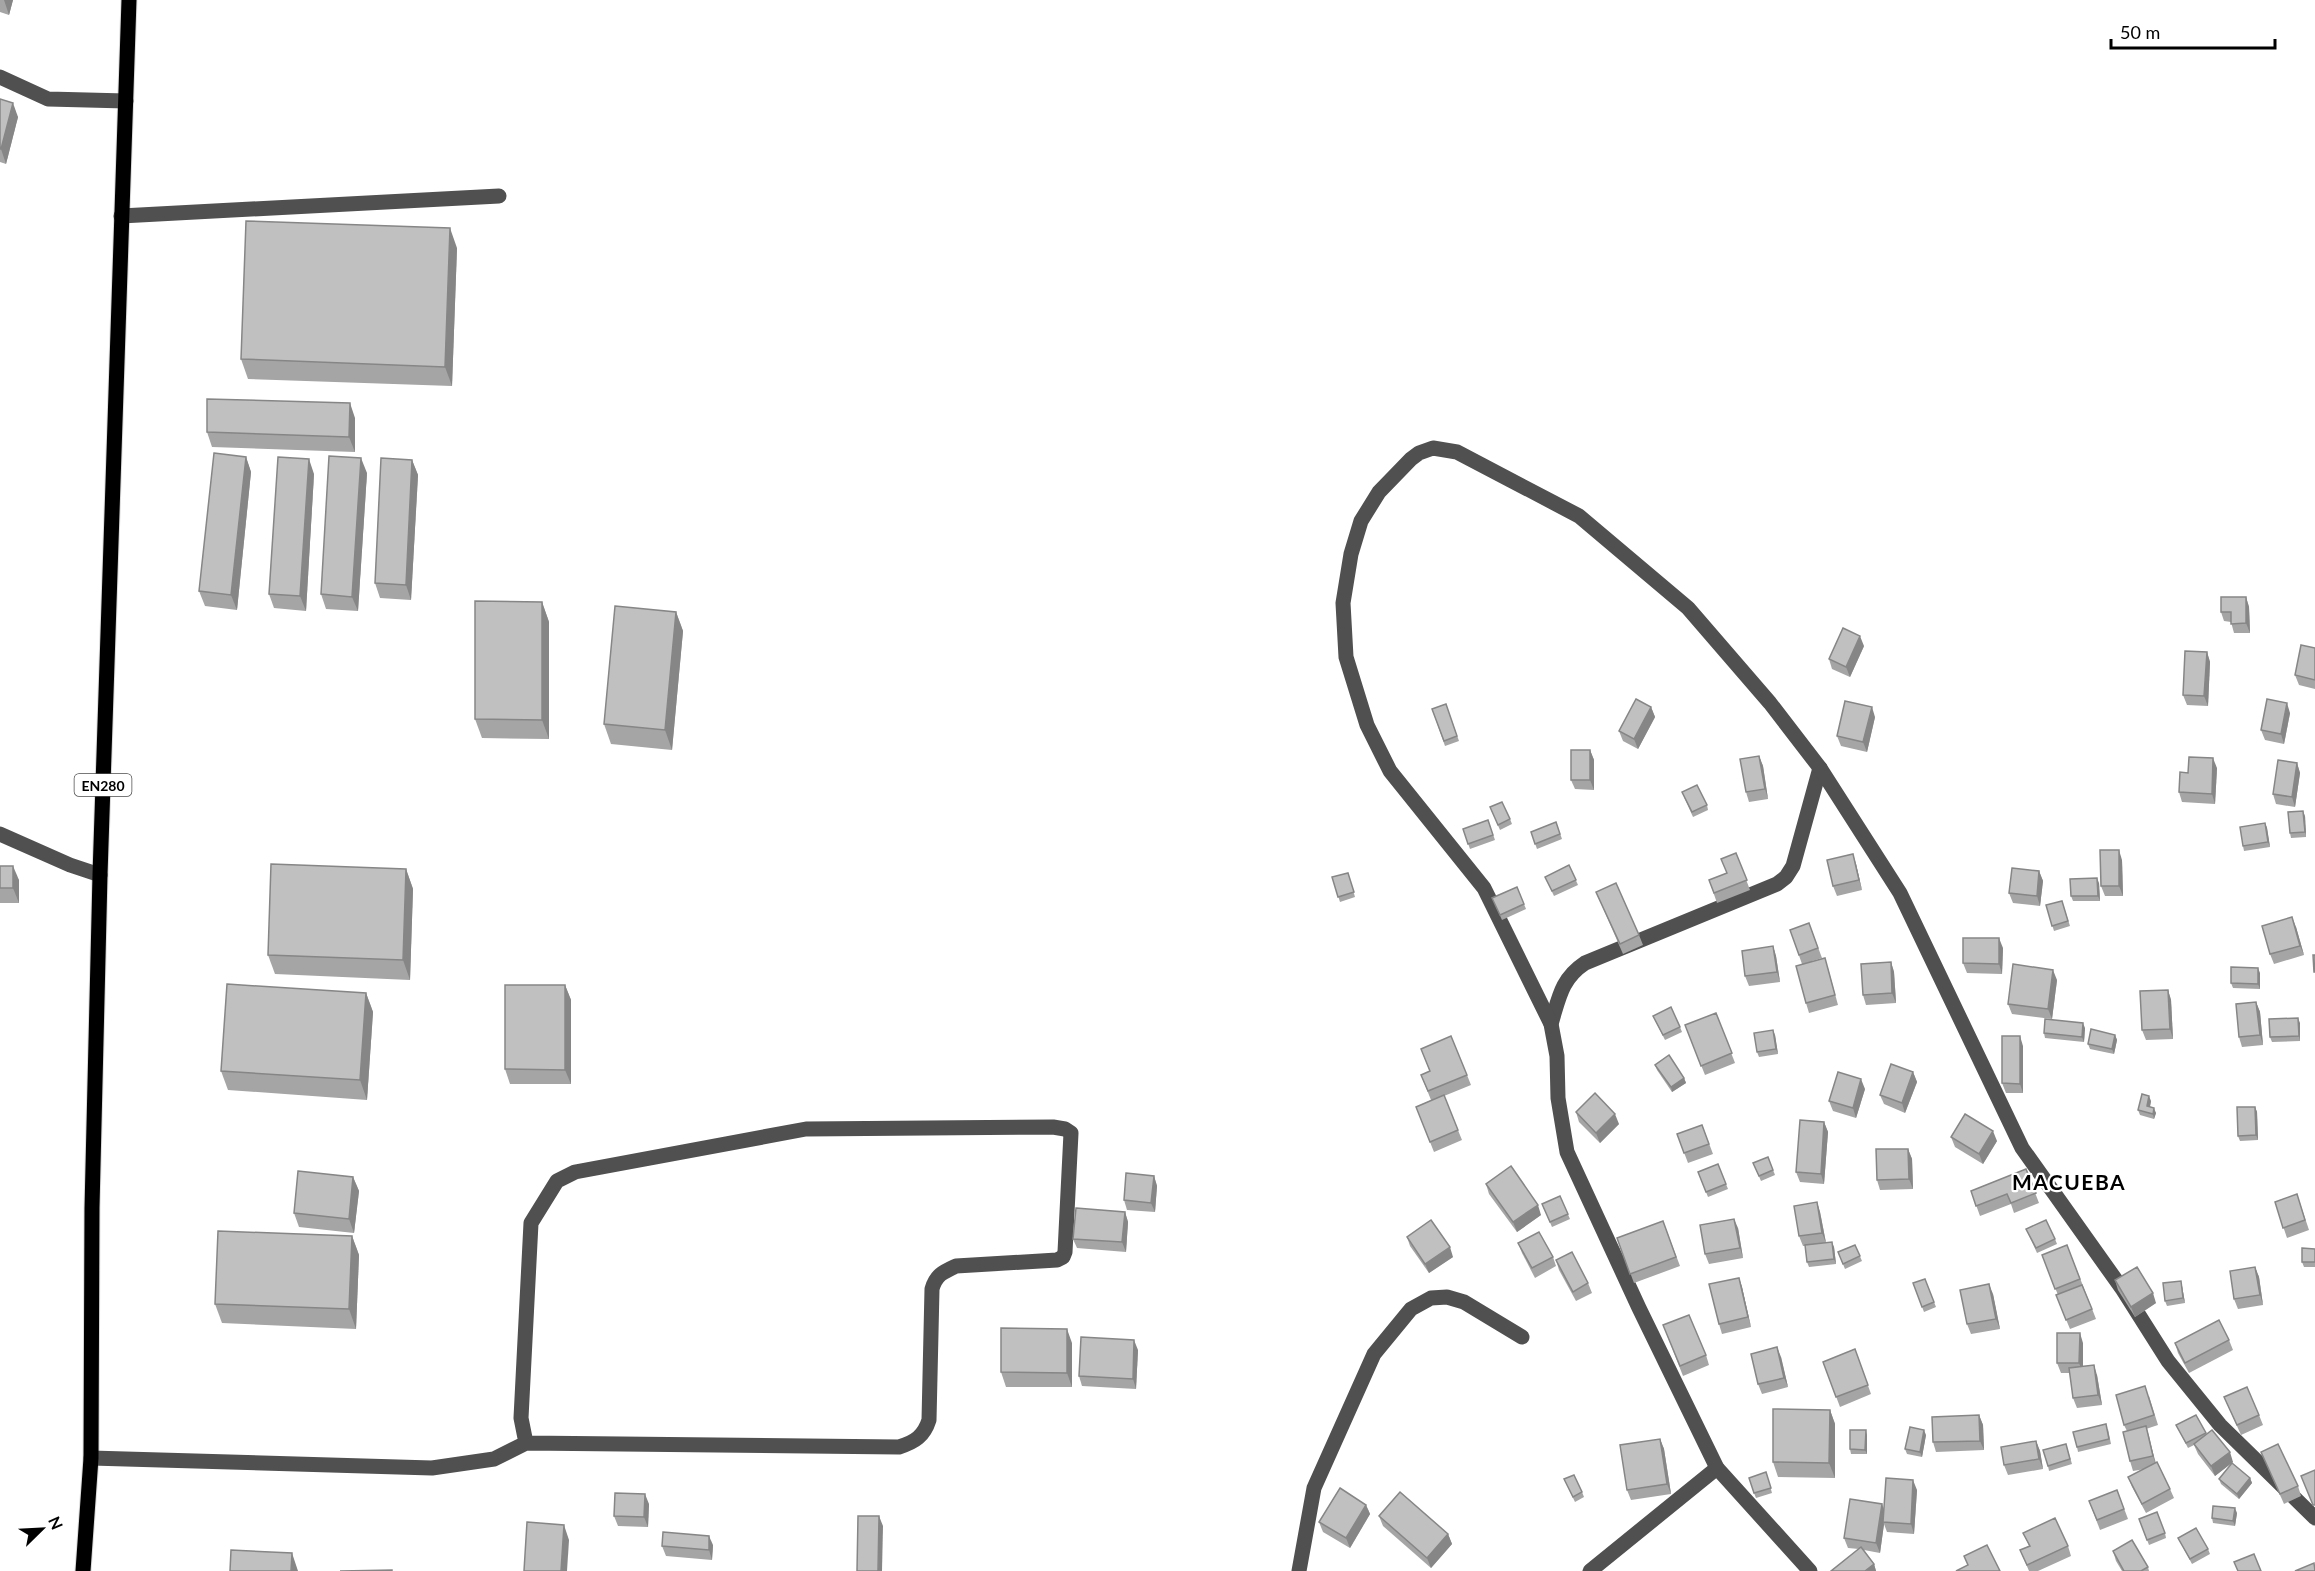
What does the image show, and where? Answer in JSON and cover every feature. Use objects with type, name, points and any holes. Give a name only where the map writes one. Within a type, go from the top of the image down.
[{"type":"main road","name":"EN280","points":[[83,1571],[91,1458],[92,1208],[100,875],[129,0]]},
{"type":"street","points":[[0,77],[48,99],[126,101]]},
{"type":"street","points":[[121,216],[499,196]]},
{"type":"street","points":[[1810,1571],[1717,1468],[1639,1308],[1567,1152],[1558,1098],[1557,1056],[1551,1024],[1484,888],[1390,771],[1367,725],[1346,657],[1343,603],[1351,554],[1361,521],[1379,492],[1411,459],[1433,448],[1457,452],[1578,516],[1688,608],[1770,703],[1820,768],[1900,893],[2022,1148],[2123,1290],[2168,1361],[2220,1425],[2315,1518]]},
{"type":"street","points":[[1551,1024],[1564,981],[1579,967],[1777,884],[1786,877],[1793,866],[1820,768]]},
{"type":"street","points":[[0,834],[70,865],[100,875]]},
{"type":"street","points":[[91,1458],[432,1468],[494,1459],[526,1443],[899,1448],[914,1442],[925,1430],[929,1420],[934,1280],[941,1273],[956,1266],[1057,1260],[1063,1257],[1071,1133],[1065,1129],[1053,1127],[806,1129],[575,1172],[557,1181],[531,1223],[521,1418],[526,1443]]},
{"type":"street","points":[[1299,1571],[1314,1488],[1374,1354],[1411,1309],[1431,1298],[1447,1297],[1464,1302],[1522,1337]]},
{"type":"street","points":[[1590,1571],[1717,1468]]},
{"type":"building","points":[[0,99],[13,103],[1,149],[0,149]]},
{"type":"building","points":[[246,221],[450,228],[445,367],[241,359]]},
{"type":"building","points":[[207,399],[350,403],[349,437],[207,432]]},
{"type":"building","points":[[214,453],[246,457],[231,595],[199,591]]},
{"type":"building","points":[[329,456],[361,458],[352,597],[321,594]]},
{"type":"building","points":[[278,457],[309,459],[300,596],[269,594]]},
{"type":"building","points":[[381,458],[412,460],[406,585],[375,583]]},
{"type":"building","points":[[2221,597],[2246,597],[2246,623],[2231,624],[2231,612],[2221,612]]},
{"type":"building","points":[[475,601],[542,602],[542,720],[475,719]]},
{"type":"building","points":[[615,606],[676,612],[665,730],[604,724]]},
{"type":"building","points":[[1843,628],[1860,636],[1846,667],[1829,659]]},
{"type":"building","points":[[2301,645],[2315,648],[2315,680],[2295,675]]},
{"type":"building","points":[[2185,651],[2207,652],[2204,696],[2183,695]]},
{"type":"building","points":[[1636,699],[1651,707],[1634,739],[1619,731]]},
{"type":"building","points":[[2267,699],[2287,703],[2281,734],[2261,730]]},
{"type":"building","points":[[1845,701],[1872,707],[1863,742],[1837,736]]},
{"type":"building","points":[[1446,704],[1457,736],[1444,741],[1432,709]]},
{"type":"building","points":[[1571,750],[1590,750],[1590,780],[1571,780]]},
{"type":"building","points":[[1759,756],[1765,789],[1746,792],[1740,759]]},
{"type":"building","points":[[2189,757],[2213,758],[2212,794],[2179,792],[2180,772],[2188,773]]},
{"type":"building","points":[[2278,760],[2297,763],[2292,797],[2273,794]]},
{"type":"building","points":[[1697,785],[1707,805],[1692,812],[1682,792]]},
{"type":"building","points":[[1502,802],[1510,819],[1498,825],[1490,807]]},
{"type":"building","points":[[2303,811],[2305,832],[2290,833],[2288,812]]},
{"type":"building","points":[[1488,820],[1493,835],[1468,844],[1463,829]]},
{"type":"building","points":[[1556,822],[1560,834],[1535,844],[1531,832]]},
{"type":"building","points":[[2265,823],[2268,842],[2243,846],[2240,827]]},
{"type":"building","points":[[2100,850],[2119,850],[2119,886],[2101,886]]},
{"type":"building","points":[[1736,853],[1747,880],[1714,893],[1709,880],[1727,873],[1721,859]]},
{"type":"building","points":[[1853,854],[1859,880],[1833,886],[1827,860]]},
{"type":"building","points":[[271,864],[406,869],[403,960],[268,955]]},
{"type":"building","points":[[1569,865],[1576,880],[1552,891],[1545,877]]},
{"type":"building","points":[[0,866],[13,866],[13,888],[0,888]]},
{"type":"building","points":[[2012,868],[2039,871],[2037,896],[2009,893]]},
{"type":"building","points":[[1348,873],[1354,892],[1338,897],[1332,877]]},
{"type":"building","points":[[2097,878],[2098,896],[2071,896],[2070,879]]},
{"type":"building","points":[[1616,883],[1639,935],[1620,944],[1596,892]]},
{"type":"building","points":[[1517,887],[1524,904],[1500,915],[1492,898]]},
{"type":"building","points":[[2062,901],[2068,921],[2052,926],[2046,905]]},
{"type":"building","points":[[2292,917],[2300,946],[2270,954],[2262,926]]},
{"type":"building","points":[[1809,923],[1818,948],[1799,955],[1790,930]]},
{"type":"building","points":[[1963,938],[1999,938],[1999,964],[1963,963]]},
{"type":"building","points":[[1773,946],[1777,972],[1745,976],[1742,951]]},
{"type":"building","points":[[2313,955],[2315,955],[2315,972],[2314,972]]},
{"type":"building","points":[[1825,958],[1835,995],[1806,1003],[1796,966]]},
{"type":"building","points":[[1891,962],[1892,993],[1863,995],[1861,964]]},
{"type":"building","points":[[2013,964],[2053,970],[2048,1009],[2008,1004]]},
{"type":"building","points":[[2231,967],[2258,968],[2258,984],[2231,983]]},
{"type":"building","points":[[227,984],[366,993],[360,1080],[221,1071]]},
{"type":"building","points":[[505,985],[565,985],[565,1070],[505,1069]]},
{"type":"building","points":[[2168,990],[2170,1029],[2142,1030],[2140,991]]},
{"type":"building","points":[[2256,1002],[2260,1035],[2239,1037],[2236,1004]]},
{"type":"building","points":[[1671,1007],[1680,1027],[1663,1035],[1653,1016]]},
{"type":"building","points":[[1716,1013],[1732,1053],[1701,1066],[1685,1025]]},
{"type":"building","points":[[2298,1018],[2299,1036],[2270,1037],[2269,1019]]},
{"type":"building","points":[[2045,1019],[2083,1023],[2082,1037],[2044,1033]]},
{"type":"building","points":[[2091,1029],[2115,1035],[2112,1049],[2088,1044]]},
{"type":"building","points":[[1773,1030],[1776,1049],[1757,1052],[1754,1033]]},
{"type":"building","points":[[1451,1036],[1467,1075],[1428,1091],[1421,1075],[1430,1071],[1421,1049]]},
{"type":"building","points":[[2002,1036],[2020,1036],[2020,1084],[2002,1083]]},
{"type":"building","points":[[1669,1055],[1684,1078],[1671,1087],[1655,1065]]},
{"type":"building","points":[[1891,1064],[1913,1072],[1902,1103],[1880,1095]]},
{"type":"building","points":[[1838,1072],[1861,1079],[1853,1108],[1829,1101]]},
{"type":"building","points":[[1595,1093],[1615,1114],[1596,1133],[1576,1112]]},
{"type":"building","points":[[2142,1094],[2149,1096],[2147,1106],[2154,1108],[2153,1114],[2138,1110]]},
{"type":"building","points":[[1444,1095],[1458,1130],[1430,1142],[1416,1107]]},
{"type":"building","points":[[2237,1107],[2255,1107],[2256,1135],[2238,1136]]},
{"type":"building","points":[[1965,1114],[1993,1131],[1979,1154],[1951,1137]]},
{"type":"building","points":[[1800,1120],[1824,1122],[1821,1174],[1796,1172]]},
{"type":"building","points":[[1702,1125],[1709,1144],[1684,1153],[1677,1134]]},
{"type":"building","points":[[1876,1149],[1908,1149],[1909,1179],[1877,1180]]},
{"type":"building","points":[[1768,1157],[1773,1170],[1759,1176],[1753,1163]]},
{"type":"building","points":[[1718,1164],[1726,1184],[1706,1192],[1698,1172]]},
{"type":"building","points":[[1511,1166],[1538,1205],[1513,1222],[1486,1184]]},
{"type":"building","points":[[2026,1169],[2036,1193],[2011,1203],[2007,1194],[1976,1206],[1971,1191]]},
{"type":"building","points":[[298,1171],[353,1177],[349,1219],[294,1213]]},
{"type":"building","points":[[1126,1173],[1154,1176],[1151,1203],[1124,1200]]},
{"type":"building","points":[[2297,1194],[2305,1220],[2283,1228],[2275,1202]]},
{"type":"building","points":[[1560,1196],[1568,1214],[1550,1222],[1542,1204]]},
{"type":"building","points":[[1817,1202],[1822,1233],[1799,1236],[1794,1206]]},
{"type":"building","points":[[1076,1208],[1125,1212],[1122,1242],[1073,1239]]},
{"type":"building","points":[[1734,1219],[1740,1248],[1705,1254],[1700,1225]]},
{"type":"building","points":[[1431,1220],[1450,1247],[1425,1264],[1407,1237]]},
{"type":"building","points":[[2046,1220],[2055,1239],[2036,1248],[2026,1229]]},
{"type":"building","points":[[1663,1221],[1676,1257],[1630,1274],[1617,1238]]},
{"type":"building","points":[[218,1231],[352,1236],[349,1309],[215,1304]]},
{"type":"building","points":[[1539,1232],[1553,1257],[1532,1268],[1518,1243]]},
{"type":"building","points":[[1832,1242],[1834,1259],[1807,1262],[1805,1245]]},
{"type":"building","points":[[1855,1245],[1860,1256],[1843,1264],[1838,1252]]},
{"type":"building","points":[[2067,1245],[2080,1279],[2055,1289],[2042,1255]]},
{"type":"building","points":[[2302,1248],[2315,1249],[2315,1262],[2302,1262]]},
{"type":"building","points":[[1572,1252],[1588,1283],[1573,1292],[1556,1260]]},
{"type":"building","points":[[2137,1267],[2153,1293],[2131,1307],[2115,1280]]},
{"type":"building","points":[[2255,1267],[2260,1295],[2234,1299],[2230,1271]]},
{"type":"building","points":[[1739,1278],[1748,1317],[1719,1324],[1709,1284]]},
{"type":"building","points":[[1925,1279],[1934,1302],[1922,1307],[1913,1283]]},
{"type":"building","points":[[2181,1281],[2183,1298],[2165,1301],[2163,1283]]},
{"type":"building","points":[[1989,1284],[1996,1319],[1967,1324],[1960,1290]]},
{"type":"building","points":[[2082,1285],[2092,1309],[2066,1320],[2056,1295]]},
{"type":"building","points":[[1689,1315],[1706,1355],[1680,1366],[1663,1325]]},
{"type":"building","points":[[2219,1320],[2229,1340],[2185,1363],[2175,1343]]},
{"type":"building","points":[[1001,1328],[1067,1329],[1067,1373],[1001,1372]]},
{"type":"building","points":[[2057,1333],[2080,1333],[2079,1363],[2057,1363]]},
{"type":"building","points":[[1081,1337],[1134,1340],[1133,1379],[1079,1376]]},
{"type":"building","points":[[1777,1347],[1784,1378],[1758,1384],[1751,1354]]},
{"type":"building","points":[[1855,1349],[1868,1385],[1836,1397],[1823,1362]]},
{"type":"building","points":[[2094,1365],[2098,1395],[2073,1398],[2069,1368]]},
{"type":"building","points":[[2145,1386],[2154,1415],[2124,1425],[2116,1395]]},
{"type":"building","points":[[2247,1387],[2259,1415],[2237,1425],[2224,1397]]},
{"type":"building","points":[[1773,1409],[1830,1410],[1829,1463],[1773,1462]]},
{"type":"building","points":[[1979,1415],[1980,1441],[1933,1442],[1932,1417]]},
{"type":"building","points":[[2196,1415],[2206,1433],[2186,1443],[2176,1425]]},
{"type":"building","points":[[2106,1424],[2109,1439],[2077,1447],[2073,1432]]},
{"type":"building","points":[[2146,1426],[2153,1456],[2130,1461],[2123,1432]]},
{"type":"building","points":[[1910,1427],[1924,1430],[1920,1452],[1905,1449]]},
{"type":"building","points":[[1850,1430],[1866,1430],[1865,1450],[1850,1449]]},
{"type":"building","points":[[2212,1430],[2230,1452],[2211,1466],[2194,1444]]},
{"type":"building","points":[[1660,1439],[1667,1484],[1627,1490],[1620,1445]]},
{"type":"building","points":[[2036,1441],[2039,1459],[2004,1465],[2001,1447]]},
{"type":"building","points":[[2066,1444],[2070,1459],[2048,1466],[2043,1450]]},
{"type":"building","points":[[2278,1444],[2298,1486],[2280,1494],[2261,1452]]},
{"type":"building","points":[[2157,1462],[2170,1489],[2142,1504],[2128,1477]]},
{"type":"building","points":[[2232,1463],[2250,1478],[2237,1494],[2219,1479]]},
{"type":"building","points":[[2315,1470],[2315,1505],[2313,1505],[2301,1476]]},
{"type":"building","points":[[1766,1472],[1771,1488],[1754,1493],[1749,1478]]},
{"type":"building","points":[[1574,1475],[1582,1492],[1573,1497],[1564,1479]]},
{"type":"building","points":[[1886,1478],[1913,1480],[1911,1524],[1883,1522]]},
{"type":"building","points":[[1340,1488],[1366,1505],[1346,1538],[1319,1522]]},
{"type":"building","points":[[2117,1490],[2124,1509],[2097,1520],[2089,1501]]},
{"type":"building","points":[[1400,1492],[1448,1534],[1427,1558],[1379,1516]]},
{"type":"building","points":[[615,1493],[645,1494],[644,1517],[614,1516]]},
{"type":"building","points":[[1850,1499],[1882,1504],[1876,1543],[1844,1538]]},
{"type":"building","points":[[2213,1506],[2235,1508],[2233,1521],[2212,1518]]},
{"type":"building","points":[[2157,1512],[2165,1533],[2147,1540],[2139,1519]]},
{"type":"building","points":[[858,1516],[879,1516],[878,1571],[857,1571]]},
{"type":"building","points":[[2055,1518],[2068,1546],[2027,1565],[2020,1550],[2030,1546],[2023,1533]]},
{"type":"building","points":[[527,1522],[564,1525],[561,1571],[524,1571]]},
{"type":"building","points":[[2196,1528],[2208,1549],[2190,1559],[2178,1538]]},
{"type":"building","points":[[663,1532],[709,1536],[709,1550],[662,1546]]},
{"type":"building","points":[[2132,1540],[2148,1567],[2141,1571],[2124,1571],[2113,1551]]},
{"type":"building","points":[[1987,1545],[2000,1571],[1956,1571],[1968,1565],[1964,1556]]},
{"type":"building","points":[[1861,1547],[1874,1564],[1865,1571],[1831,1571]]},
{"type":"building","points":[[231,1550],[292,1553],[291,1571],[230,1571]]},
{"type":"building","points":[[2254,1554],[2261,1571],[2238,1571],[2234,1562]]},
{"type":"building","points":[[2314,1563],[2315,1571],[2295,1571]]},
{"type":"building","points":[[392,1570],[392,1571],[340,1571]]},
{"type":"district","name":"MACUEBA","points":[[2069,1181]]}]
